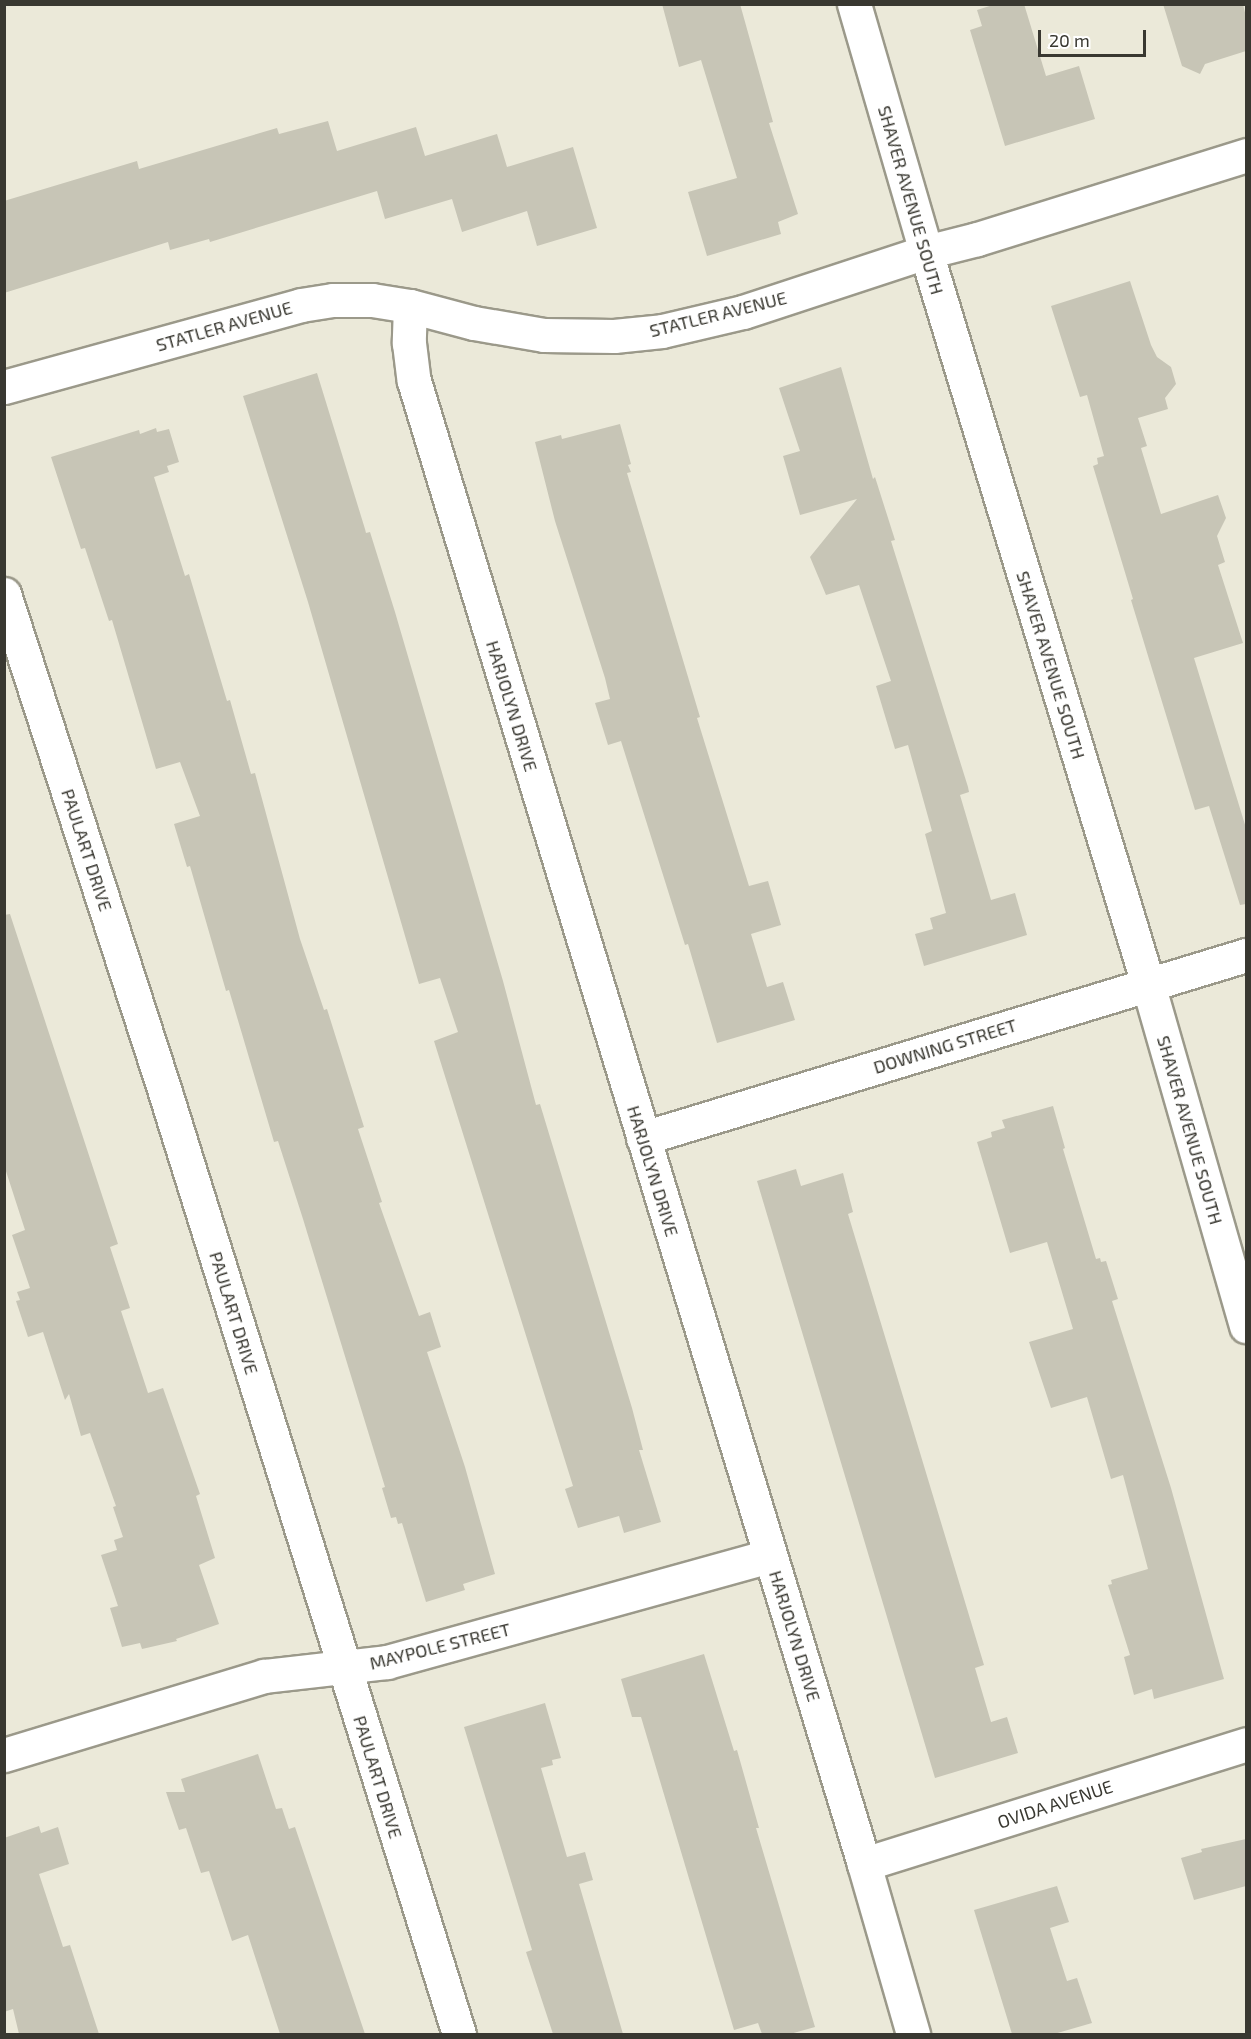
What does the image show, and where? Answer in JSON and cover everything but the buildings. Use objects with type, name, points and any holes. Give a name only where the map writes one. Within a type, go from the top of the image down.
[{"type":"street","name":"SHAVER AVENUE SOUTH","points":[[854,4],[926,252],[1148,984],[1246,1326]]},
{"type":"street","name":"STATLER AVENUE","points":[[4,387],[301,304],[372,300],[410,306],[474,323],[544,335],[614,336],[652,332],[743,312],[926,252],[978,239],[1246,155]]},
{"type":"street","name":"HARJOLYN DRIVE","points":[[410,306],[409,343],[414,381],[864,1864],[913,2034]]},
{"type":"street","name":"PAULART DRIVE","points":[[4,594],[168,1103],[459,2034]]},
{"type":"street","name":"DOWNING STREET","points":[[643,1138],[1246,955]]},
{"type":"street","name":"MAYPOLE STREET","points":[[4,1755],[264,1676],[387,1662],[770,1556]]},
{"type":"street","name":"OVIDA AVENUE","points":[[864,1864],[1246,1744]]}]
